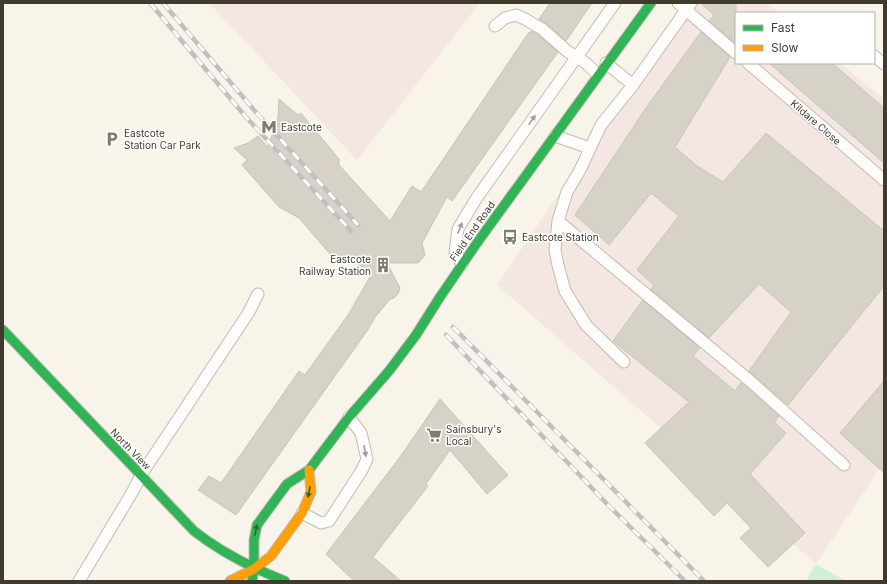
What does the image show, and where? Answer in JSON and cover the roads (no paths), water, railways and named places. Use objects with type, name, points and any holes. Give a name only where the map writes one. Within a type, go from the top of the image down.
[{"type":"street","name":"Field End Road","points":[[252,581],[256,526],[287,484],[309,470],[349,417],[389,372],[416,335],[462,264],[606,63],[651,3]]},
{"type":"street","name":"North View","points":[[3,330],[194,531],[208,542],[254,569],[285,581]]},
{"type":"street","points":[[230,581],[254,569],[271,556],[302,513],[311,492],[309,470]]},
{"type":"lane","points":[[462,264],[455,254],[458,229],[476,199],[615,3]]},
{"type":"lane","points":[[624,362],[586,325],[565,292],[555,250],[558,221],[567,192],[580,170],[601,125],[632,85],[685,5],[735,52]]},
{"type":"lane","points":[[495,26],[505,18],[516,15],[542,29],[576,58],[586,63],[598,75]]},
{"type":"lane","points":[[875,57],[884,64]]},
{"type":"lane","points":[[606,63],[632,85]]},
{"type":"lane","name":"Kildare Close","points":[[749,64],[884,180]]},
{"type":"lane","points":[[555,136],[590,148]]},
{"type":"lane","points":[[558,221],[749,380],[844,465]]},
{"type":"lane","points":[[79,581],[141,475],[249,312],[258,294]]},
{"type":"lane","points":[[302,513],[321,522],[329,522],[362,470],[367,459],[364,445],[361,433],[349,417]]},
{"type":"railway","points":[[150,3],[245,116],[351,231]]},
{"type":"railway","points":[[163,3],[254,110],[358,225]]},
{"type":"railway","points":[[453,327],[704,581]]},
{"type":"railway","points":[[446,335],[610,507],[685,581]]},
{"type":"place","name":"Eastcote","points":[[269,127]]},
{"type":"place","name":"Eastcote Station Car Park","points":[[112,139]]},
{"type":"place","name":"Eastcote Station","points":[[510,237]]},
{"type":"place","name":"Eastcote Railway Station","points":[[383,265]]},
{"type":"place","name":"Sainsbury's Local","points":[[434,435]]}]
